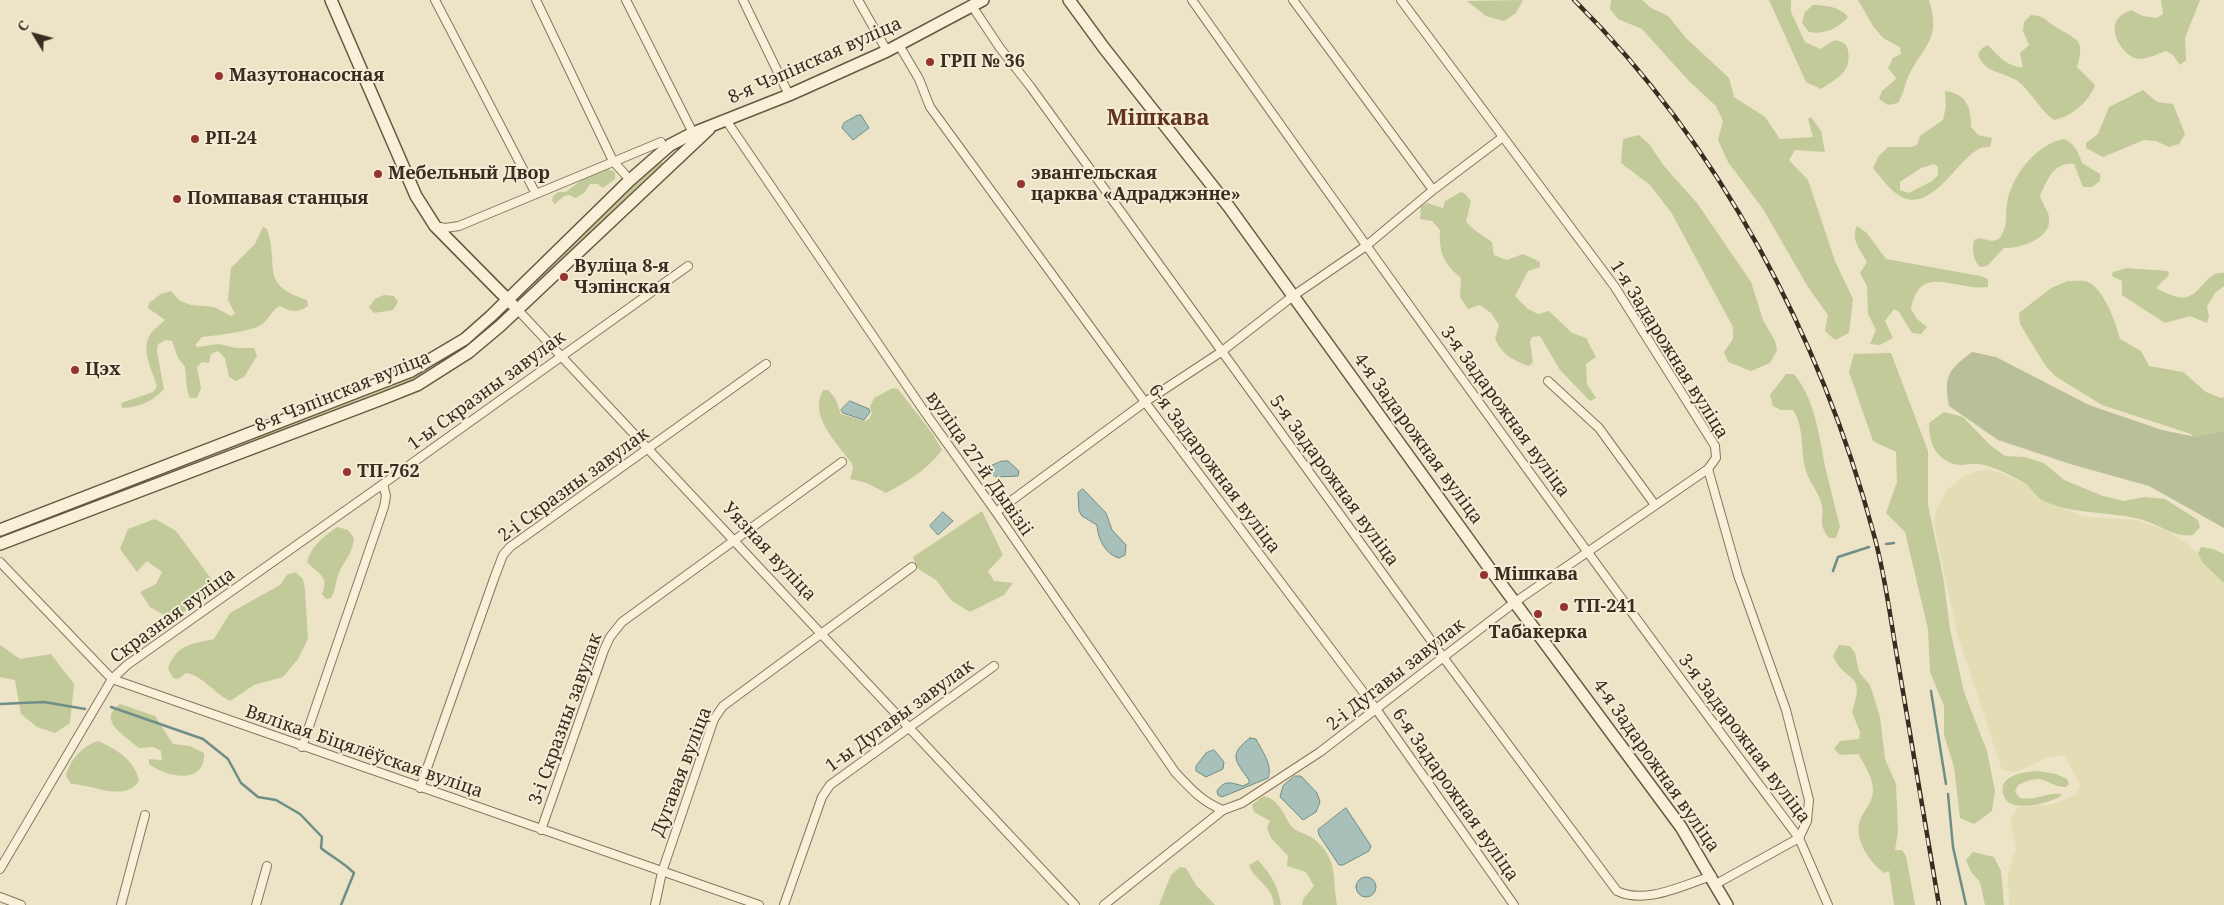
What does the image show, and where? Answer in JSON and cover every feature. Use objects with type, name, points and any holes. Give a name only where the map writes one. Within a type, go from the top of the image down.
[{"type":"main road","name":"Уязная вуліца","points":[[332,0],[402,159],[416,196],[436,226],[517,309]]},
{"type":"main road","name":"8-я Чэпінская вуліца","points":[[0,530],[411,371],[465,339],[666,144],[789,95],[887,51],[983,0]]},
{"type":"main road","name":"4-я Задарожная вуліца","points":[[1069,0],[1228,207],[1681,827],[1714,880],[1727,905]]},
{"type":"main road","name":"8-я Чэпінская вуліца","points":[[0,544],[417,384],[469,352],[500,326],[713,125]]},
{"type":"street","points":[[436,0],[536,194]]},
{"type":"street","points":[[536,0],[614,161],[630,180]]},
{"type":"street","points":[[626,0],[693,133]]},
{"type":"street","points":[[743,0],[789,95]]},
{"type":"street","points":[[858,0],[887,51]]},
{"type":"street","name":"3-я Задарожная вуліца","points":[[1192,0],[1366,246],[1685,687],[1799,838]]},
{"type":"street","points":[[1293,0],[1433,190]]},
{"type":"street","name":"1-я Задарожная вуліца","points":[[1401,0],[1615,287],[1715,446],[1716,458],[1708,469]]},
{"type":"street","name":"5-я Задарожная вуліца","points":[[972,6],[1000,48],[1036,94],[1443,657],[1617,891],[1628,897],[1644,897],[1714,880],[1799,838]]},
{"type":"street","name":"6-я Задарожная вуліца","points":[[899,44],[919,79],[930,107],[1145,402],[1376,709],[1514,905]]},
{"type":"street","name":"вуліца 27-й Дывізіі","points":[[726,120],[924,411],[1175,772],[1203,800],[1223,810]]},
{"type":"street","points":[[996,512],[1145,402],[1221,352],[1293,296],[1366,246],[1433,190],[1503,137]]},
{"type":"street","name":"8-я Чэпінская вуліца","points":[[436,226],[445,228],[458,226],[614,161],[666,144]]},
{"type":"street","name":"1-ы Скразны завулак","points":[[383,484],[688,266]]},
{"type":"street","name":"Уязная вуліца","points":[[517,309],[820,632],[908,729],[1075,905]]},
{"type":"street","name":"2-і Скразны завулак","points":[[420,788],[503,555],[518,541],[766,364]]},
{"type":"street","points":[[1548,381],[1599,428],[1655,505]]},
{"type":"street","name":"3-і Скразны завулак","points":[[541,830],[610,637],[622,622],[842,462]]},
{"type":"street","points":[[1708,469],[1738,575],[1786,710],[1809,800],[1807,821],[1799,838],[1828,905]]},
{"type":"street","name":"2-і Дугавы завулак","points":[[1104,905],[1223,810],[1242,803],[1320,752],[1515,602],[1708,469]]},
{"type":"street","points":[[302,747],[384,507],[386,496],[383,484]]},
{"type":"street","name":"Скразная вуліца","points":[[0,869],[112,680],[127,665],[383,484]]},
{"type":"street","name":"Вялікая Біцялёўская вуліца","points":[[0,562],[112,680],[759,905]]},
{"type":"street","name":"Дугавая вуліца","points":[[655,905],[662,872],[714,719],[723,706],[820,632],[912,567]]},
{"type":"street","name":"1-ы Дугавы завулак","points":[[784,905],[822,797],[830,785],[994,666]]},
{"type":"street","points":[[121,905],[145,815]]},
{"type":"street","points":[[256,905],[267,866]]},
{"type":"street","points":[[0,897],[21,905]]},
{"type":"shaded area","points":[[1986,469],[2004,474],[2030,486],[2036,497],[2084,517],[2137,520],[2167,531],[2188,544],[2224,579],[2224,905],[2009,905],[2008,875],[2016,848],[2010,820],[2018,807],[2054,804],[2077,794],[2080,785],[2064,755],[2049,757],[2016,772],[2002,770],[1957,633],[1934,524],[1936,510],[1946,491],[1965,475]]},
{"type":"green space","points":[[1523,0],[1516,13],[1504,21],[1486,16],[1467,1]]},
{"type":"green space","points":[[1611,0],[1642,0],[1651,8],[1668,16],[1686,38],[1729,78],[1734,97],[1765,117],[1780,139],[1813,137],[1808,119],[1811,117],[1821,131],[1825,152],[1795,150],[1789,160],[1808,180],[1835,261],[1853,299],[1849,333],[1835,340],[1825,331],[1828,315],[1808,287],[1763,209],[1728,162],[1718,140],[1723,121],[1716,106],[1688,80],[1642,29],[1618,19],[1610,9]]},
{"type":"green space","points":[[1769,0],[1791,0],[1791,12],[1805,42],[1820,49],[1835,40],[1846,45],[1849,58],[1842,74],[1821,89],[1806,82]]},
{"type":"green space","points":[[1858,0],[1929,0],[1933,24],[1930,40],[1909,75],[1898,103],[1888,105],[1879,99],[1882,91],[1896,78],[1888,68],[1893,58],[1901,54],[1900,47],[1883,38],[1873,26]]},
{"type":"green space","points":[[2161,0],[2200,0],[2185,38],[2186,60],[2180,65],[2173,55],[2166,51],[2146,58],[2134,58],[2120,45],[2115,33],[2117,20],[2131,10],[2143,16],[2157,18],[2163,14]]},
{"type":"green space","points":[[1813,5],[1837,9],[1848,17],[1831,30],[1815,33],[1809,32],[1802,23],[1805,12]]},
{"type":"green space","points":[[2031,15],[2042,17],[2077,41],[2080,45],[2080,57],[2077,67],[2095,85],[2079,108],[2067,116],[2054,120],[2019,82],[1990,69],[1978,54],[1982,48],[1988,45],[1999,57],[2008,63],[2023,67],[2020,53],[2029,45],[2023,31],[2024,22]]},
{"type":"green space","points":[[2143,90],[2157,102],[2173,104],[2185,134],[2179,144],[2169,147],[2156,141],[2144,140],[2103,157],[2086,148],[2086,143],[2098,134],[2109,107]]},
{"type":"green space","points":[[1945,91],[1963,98],[1969,108],[1971,127],[1978,135],[1992,138],[1990,147],[1980,148],[1970,155],[1942,185],[1920,199],[1909,199],[1897,194],[1873,168],[1878,157],[1888,147],[1911,147],[1917,145],[1920,136],[1943,120],[1946,106]],"holes":[[[1934,164],[1938,167],[1938,175],[1932,181],[1909,193],[1900,190],[1900,182],[1921,168]]]},
{"type":"green space","points":[[1639,135],[1649,144],[1664,166],[1697,203],[1751,282],[1763,320],[1775,341],[1777,350],[1770,363],[1751,371],[1728,362],[1724,352],[1733,339],[1733,327],[1671,212],[1650,185],[1621,163],[1623,139]]},
{"type":"green space","points":[[2064,139],[2076,148],[2082,163],[2100,174],[2100,181],[2092,187],[2083,187],[2074,164],[2061,165],[2052,173],[2040,196],[2049,216],[2049,225],[2045,231],[2034,241],[2018,247],[2004,248],[1987,266],[1980,267],[1974,255],[1974,240],[1979,238],[1992,241],[1999,239],[2006,224],[2007,204],[2011,188],[2022,169],[2036,153],[2054,142]]},
{"type":"green space","points":[[660,161],[663,163],[536,283],[533,281]]},
{"type":"green space","points":[[608,169],[615,172],[615,179],[603,188],[598,184],[590,184],[584,193],[575,198],[570,195],[564,196],[555,204],[552,201],[553,196],[558,192],[566,192],[585,177]]},
{"type":"green space","points":[[1461,192],[1471,201],[1466,222],[1492,242],[1494,255],[1507,260],[1523,254],[1540,262],[1540,267],[1528,271],[1515,296],[1528,309],[1538,314],[1549,311],[1572,333],[1586,338],[1596,357],[1586,364],[1587,384],[1596,398],[1590,401],[1560,370],[1540,336],[1532,337],[1530,342],[1533,362],[1529,366],[1509,356],[1501,349],[1495,339],[1499,325],[1491,313],[1480,305],[1468,309],[1460,297],[1461,278],[1443,257],[1440,245],[1440,230],[1432,221],[1420,219],[1421,206],[1427,203],[1443,208],[1445,201]]},
{"type":"green space","points":[[1857,226],[1867,233],[1886,259],[1980,276],[1988,279],[1988,287],[1930,282],[1922,286],[1915,295],[1911,309],[1917,319],[1927,327],[1921,334],[1912,333],[1899,312],[1894,309],[1885,321],[1893,338],[1880,345],[1870,344],[1876,330],[1868,314],[1867,286],[1860,273],[1867,262],[1856,240],[1855,231]]},
{"type":"green space","points":[[263,227],[267,229],[276,281],[282,288],[307,300],[308,306],[294,311],[280,306],[274,310],[264,323],[256,327],[233,333],[202,337],[195,345],[198,347],[218,344],[236,348],[254,348],[257,356],[244,377],[236,381],[229,377],[225,358],[218,351],[211,354],[209,363],[202,362],[197,367],[201,388],[197,398],[190,398],[187,390],[185,367],[178,358],[172,341],[166,340],[158,344],[157,352],[164,389],[145,403],[122,408],[121,403],[153,392],[157,386],[148,360],[146,347],[151,333],[165,320],[148,308],[149,303],[161,294],[171,291],[180,301],[191,305],[214,307],[231,316],[235,314],[228,300],[231,268],[255,244]]},
{"type":"green space","points":[[2126,268],[2168,271],[2169,275],[2156,288],[2178,297],[2192,295],[2217,273],[2224,273],[2224,286],[2215,293],[2207,306],[2209,316],[2207,323],[2190,316],[2165,323],[2122,295],[2122,281],[2112,276],[2113,272]]},
{"type":"green space","points":[[2068,281],[2086,281],[2094,286],[2108,307],[2116,324],[2120,339],[2141,351],[2149,366],[2183,372],[2206,392],[2221,398],[2224,397],[2224,472],[2191,434],[2102,405],[2055,376],[2045,365],[2020,324],[2019,313],[2051,288]]},
{"type":"green space","points":[[384,295],[394,296],[398,302],[393,310],[374,313],[369,307],[375,299]]},
{"type":"green space","points":[[492,324],[495,326],[468,349],[415,380],[10,533],[9,531],[374,393],[442,363],[466,347]]},
{"type":"green space","points":[[1972,352],[1996,357],[2089,405],[2162,430],[2196,437],[2224,431],[2224,528],[2149,486],[2070,464],[1998,440],[1949,406],[1947,381],[1949,375],[1957,364]]},
{"type":"green space","points":[[1891,353],[1928,451],[1928,505],[1943,576],[1950,629],[1964,692],[1987,751],[1995,791],[1992,811],[1974,824],[1960,818],[1954,767],[1944,735],[1944,706],[1930,672],[1928,629],[1905,532],[1886,513],[1897,482],[1896,452],[1873,441],[1849,372],[1854,354]]},
{"type":"green space","points":[[1786,374],[1794,374],[1801,384],[1815,418],[1840,527],[1836,538],[1829,538],[1823,528],[1821,502],[1805,466],[1800,425],[1797,418],[1793,410],[1781,410],[1773,406],[1770,395]]},
{"type":"green space","points":[[893,388],[898,389],[932,433],[942,450],[930,464],[916,475],[886,493],[867,483],[850,479],[853,469],[852,464],[822,420],[819,400],[823,390],[828,390],[835,398],[841,414],[865,421],[869,419],[872,413],[870,407],[874,398]]},
{"type":"green space","points":[[1944,412],[1963,417],[1990,445],[2005,456],[2024,457],[2044,463],[2064,480],[2103,496],[2124,501],[2144,497],[2165,499],[2198,520],[2200,527],[2193,535],[2180,535],[2149,522],[2131,517],[2078,511],[2053,505],[2038,497],[2026,484],[1994,468],[1980,464],[1959,465],[1951,463],[1936,451],[1930,435],[1929,423]]},
{"type":"green space","points":[[982,511],[1003,555],[988,571],[994,581],[1013,583],[1004,595],[970,612],[952,601],[936,580],[917,568],[913,557]]},
{"type":"green space","points":[[155,519],[176,531],[218,588],[173,620],[150,607],[140,592],[156,584],[162,572],[147,561],[137,572],[120,549],[128,529]]},
{"type":"green space","points":[[337,527],[348,530],[354,538],[353,545],[339,573],[331,598],[326,599],[322,594],[325,583],[324,579],[307,562],[311,551],[322,538]]},
{"type":"green space","points":[[2201,547],[2213,549],[2224,554],[2224,583],[2203,563],[2198,554]]},
{"type":"green space","points":[[295,572],[303,579],[308,639],[298,659],[283,677],[254,685],[230,701],[192,674],[186,673],[178,679],[173,678],[168,669],[175,654],[186,646],[214,639],[230,613],[280,585],[287,575]]},
{"type":"green space","points":[[0,645],[20,659],[51,654],[74,684],[70,723],[55,733],[37,727],[21,714],[15,680],[0,677]]},
{"type":"green space","points":[[1839,645],[1850,646],[1855,653],[1859,672],[1870,685],[1880,717],[1885,759],[1896,784],[1898,831],[1895,850],[1902,850],[1906,856],[1915,905],[1894,905],[1889,871],[1884,873],[1878,868],[1868,856],[1860,841],[1859,826],[1861,818],[1872,798],[1873,785],[1868,771],[1858,754],[1840,755],[1834,749],[1840,741],[1859,739],[1860,732],[1852,712],[1856,699],[1856,683],[1843,671],[1833,656]]},
{"type":"green space","points":[[120,704],[155,716],[173,744],[190,746],[204,753],[203,763],[198,770],[183,776],[174,775],[156,769],[149,764],[149,759],[162,760],[161,751],[153,747],[139,748],[115,728],[111,716],[113,710]]},
{"type":"green space","points":[[98,741],[124,756],[133,767],[139,781],[125,791],[116,792],[71,784],[66,776],[74,759],[87,746]]},
{"type":"green space","points":[[2038,771],[2056,774],[2067,779],[2069,784],[2066,787],[2040,779],[2028,781],[2018,785],[2015,792],[2020,798],[2026,799],[2051,794],[2061,794],[2061,796],[2030,806],[2017,805],[2007,801],[2003,789],[2004,783],[2008,779],[2026,772]]},
{"type":"green space","points":[[1263,796],[1273,800],[1293,828],[1314,839],[1327,854],[1333,869],[1337,905],[1302,905],[1303,899],[1314,886],[1306,872],[1287,866],[1288,856],[1271,838],[1267,828],[1270,821],[1254,812],[1252,805]]},
{"type":"green space","points":[[1973,852],[1994,857],[2001,871],[2004,905],[1985,905],[1980,882],[1971,872],[1966,860]]},
{"type":"green space","points":[[1258,860],[1267,870],[1273,881],[1281,905],[1274,905],[1270,892],[1252,871],[1249,865]]},
{"type":"green space","points":[[1180,867],[1186,868],[1196,885],[1215,905],[1159,905],[1171,875]]},
{"type":"water","points":[[861,115],[869,128],[853,140],[842,128],[844,123]]},
{"type":"water","points":[[850,401],[869,409],[870,412],[864,420],[843,413],[841,410]]},
{"type":"water","points":[[1002,461],[1008,461],[1019,471],[1018,476],[996,477],[992,474],[991,466]]},
{"type":"water","points":[[1083,489],[1106,513],[1112,530],[1126,545],[1125,555],[1119,558],[1110,553],[1101,541],[1097,525],[1082,516],[1079,511],[1078,493]]},
{"type":"water","points":[[943,512],[953,521],[938,535],[930,526]]},
{"type":"water","points":[[1250,738],[1256,739],[1266,758],[1269,768],[1268,778],[1222,797],[1218,795],[1217,791],[1226,783],[1243,786],[1249,783],[1237,762],[1236,753]]},
{"type":"water","points":[[1214,750],[1224,762],[1223,769],[1206,777],[1196,771],[1196,766],[1206,753]]},
{"type":"water","points":[[1295,776],[1301,776],[1317,793],[1320,802],[1316,812],[1303,820],[1280,797],[1283,786]]},
{"type":"water","points":[[1346,808],[1371,846],[1369,851],[1343,865],[1339,865],[1319,835],[1318,830]]},
{"type":"water","points":[[1366,877],[1373,880],[1376,887],[1373,894],[1366,897],[1359,894],[1356,887],[1359,880]]},
{"type":"waterway","points":[[1886,544],[1894,543]]},
{"type":"waterway","points":[[1833,571],[1838,557],[1869,547]]},
{"type":"waterway","points":[[1931,691],[1946,784]]},
{"type":"waterway","points":[[0,704],[44,702],[85,709]]},
{"type":"waterway","points":[[111,707],[203,739],[228,759],[241,783],[258,797],[276,800],[300,814],[322,837],[321,848],[354,873],[341,905]]},
{"type":"waterway","points":[[1948,794],[1953,847],[1966,905]]},
{"type":"railway","points":[[1574,0],[1627,56],[1675,117],[1719,181],[1759,248],[1794,317],[1825,388],[1852,461],[1882,568],[1939,905]]},
{"type":"place","name":"ГРП № 36","points":[[930,62]]},
{"type":"place","name":"Мазутонасосная","points":[[219,76]]},
{"type":"place","name":"РП-24","points":[[195,139]]},
{"type":"place","name":"Мебельный Двор","points":[[378,174]]},
{"type":"place","name":"эвангельская царква «Адраджэнне»","points":[[1021,184]]},
{"type":"place","name":"Помпавая станцыя","points":[[177,199]]},
{"type":"place","name":"Вуліца 8-я Чэпінская","points":[[564,277]]},
{"type":"place","name":"Цэх","points":[[75,370]]},
{"type":"place","name":"ТП-762","points":[[347,472]]},
{"type":"place","name":"Мішкава","points":[[1484,575]]},
{"type":"place","name":"ТП-241","points":[[1564,607]]},
{"type":"place","name":"Табакерка","points":[[1538,614]]},
{"type":"district","name":"Мішкава","points":[[1158,119]]}]
